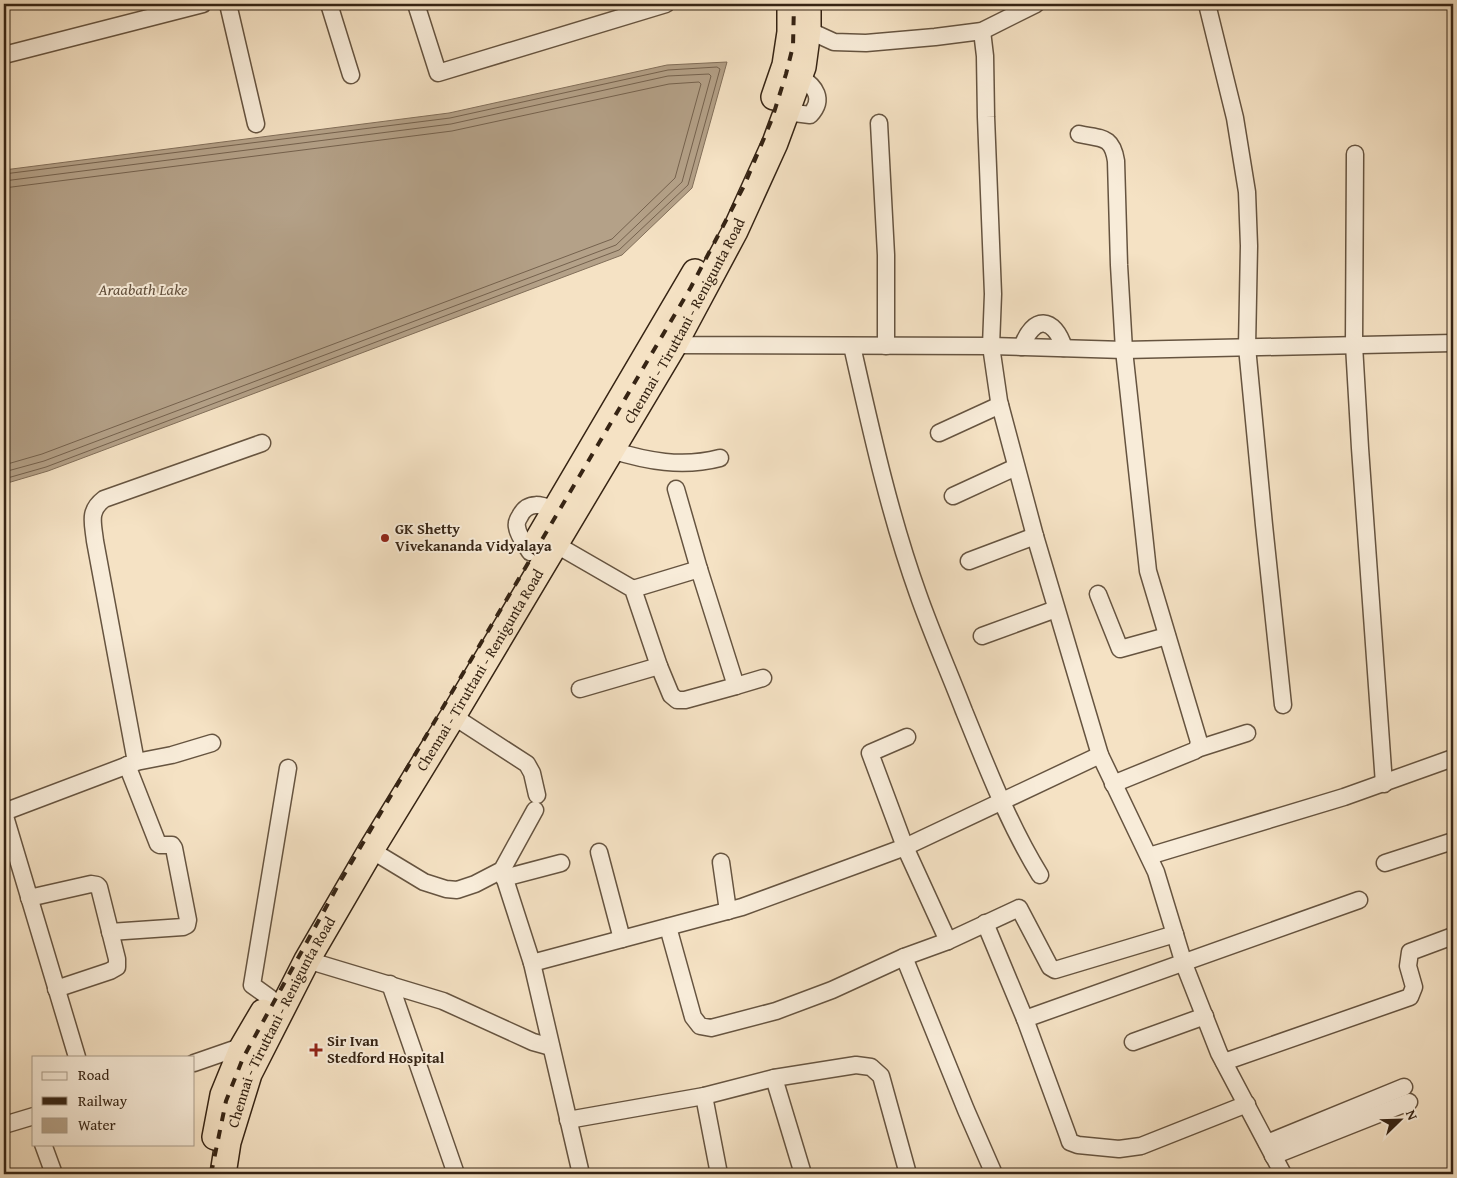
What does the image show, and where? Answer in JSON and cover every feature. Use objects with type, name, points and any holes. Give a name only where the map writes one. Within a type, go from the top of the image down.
[{"type":"highway","name":"Chennai - Tiruttani - Renigunta Road","points":[[208,1174],[223,1095],[307,960],[611,450],[666,340],[756,147],[785,65],[790,32],[796,18],[808,4]]},
{"type":"highway","name":"Chennai - Tiruttani - Renigunta Road","points":[[223,1174],[228,1142],[249,1074],[251,1050],[270,998],[288,963],[555,510],[735,231],[775,143],[803,67],[796,18]]},
{"type":"street","points":[[4,55],[203,4]]},
{"type":"street","points":[[228,4],[256,124]]},
{"type":"street","points":[[330,4],[351,75]]},
{"type":"street","points":[[416,4],[438,73],[666,4]]},
{"type":"street","points":[[796,18],[834,42],[866,43],[982,31],[1036,4]]},
{"type":"street","points":[[1207,4],[1236,118],[1247,192],[1249,246],[1247,347],[1283,705]]},
{"type":"street","points":[[982,31],[985,56],[993,294],[991,346],[1000,405],[1034,536],[1100,755],[1149,856],[1184,964],[1224,1062],[1283,1174]]},
{"type":"street","points":[[879,123],[886,254],[886,346]]},
{"type":"street","points":[[1078,134],[1108,141],[1114,147],[1124,350],[1148,571],[1197,732],[1199,742],[1197,749]]},
{"type":"street","points":[[1355,154],[1354,345],[1384,784]]},
{"type":"street","points":[[1022,347],[1027,333],[1031,329],[1049,324],[1059,334],[1064,348]]},
{"type":"street","points":[[666,340],[852,346],[991,346],[1124,350],[1453,343]]},
{"type":"street","points":[[852,346],[874,445],[894,520],[915,586],[1000,802],[1021,845],[1040,876]]},
{"type":"street","points":[[939,433],[1000,405]]},
{"type":"street","points":[[110,932],[183,927],[188,920],[174,848],[172,845],[158,844],[132,764],[95,541],[93,512],[96,505],[110,496],[262,442]]},
{"type":"street","points":[[611,450],[666,462],[702,463],[720,458]]},
{"type":"street","points":[[953,496],[1016,467]]},
{"type":"street","points":[[676,489],[736,686]]},
{"type":"street","points":[[969,560],[1034,536]]},
{"type":"street","points":[[555,544],[633,589],[659,666],[671,695],[677,700],[685,700],[763,678]]},
{"type":"street","points":[[633,589],[699,569]]},
{"type":"street","points":[[1098,594],[1120,649],[1167,636]]},
{"type":"street","points":[[982,636],[1056,609]]},
{"type":"street","points":[[580,689],[659,666]]},
{"type":"street","points":[[453,716],[527,764],[532,773],[536,803],[503,874],[532,963],[581,1174]]},
{"type":"street","points":[[1114,784],[1197,749],[1247,733]]},
{"type":"street","points":[[908,737],[870,753],[905,847],[948,941]]},
{"type":"street","points":[[77,1056],[4,812],[132,764],[212,743]]},
{"type":"street","points":[[532,963],[728,911],[905,847],[1100,755]]},
{"type":"street","points":[[1149,856],[1384,784],[1453,758]]},
{"type":"street","points":[[270,998],[252,985],[288,768]]},
{"type":"street","points":[[1385,863],[1453,841]]},
{"type":"street","points":[[371,850],[424,882],[446,890],[466,888],[503,874],[561,863]]},
{"type":"street","points":[[599,852],[622,939]]},
{"type":"street","points":[[721,862],[728,911]]},
{"type":"street","points":[[29,898],[94,884],[99,887],[117,959],[117,967],[56,989]]},
{"type":"street","points":[[1025,1020],[1359,900]]},
{"type":"street","points":[[668,927],[694,1017],[700,1026],[711,1028],[776,1011],[832,990],[904,957],[948,941],[1019,908],[1050,967],[1055,970],[1175,934]]},
{"type":"street","points":[[985,923],[1025,1020],[1070,1142],[1078,1145],[1119,1150],[1141,1146],[1247,1104]]},
{"type":"street","points":[[1224,1062],[1410,997],[1414,987],[1408,966],[1410,952],[1453,936]]},
{"type":"street","points":[[904,957],[994,1174]]},
{"type":"street","points":[[307,960],[443,1001],[533,1042],[551,1047]]},
{"type":"street","points":[[390,984],[456,1174]]},
{"type":"street","points":[[1134,1042],[1205,1016]]},
{"type":"street","points":[[195,1064],[251,1050]]},
{"type":"street","points":[[568,1120],[704,1096],[774,1078],[856,1065],[871,1067],[881,1076],[908,1174]]},
{"type":"street","points":[[774,1078],[803,1174]]},
{"type":"street","points":[[1270,1149],[1406,1095]]},
{"type":"street","points":[[704,1096],[719,1174]]},
{"type":"street","points":[[4,1125],[32,1118]]},
{"type":"street","points":[[44,1146],[54,1174]]},
{"type":"water","name":"Araabath Lake","points":[[727,62],[692,188],[622,255],[48,471],[4,484],[4,170],[449,113],[667,65]]},
{"type":"railway","points":[[211,1174],[226,1101],[243,1058],[341,880],[691,287],[744,186],[772,119],[786,74],[793,46],[794,4]]},
{"type":"place","name":"GK Shetty Vivekananda Vidyalaya","points":[[385,538]]},
{"type":"place","name":"Sir Ivan Stedford Hospital","points":[[316,1050]]}]
